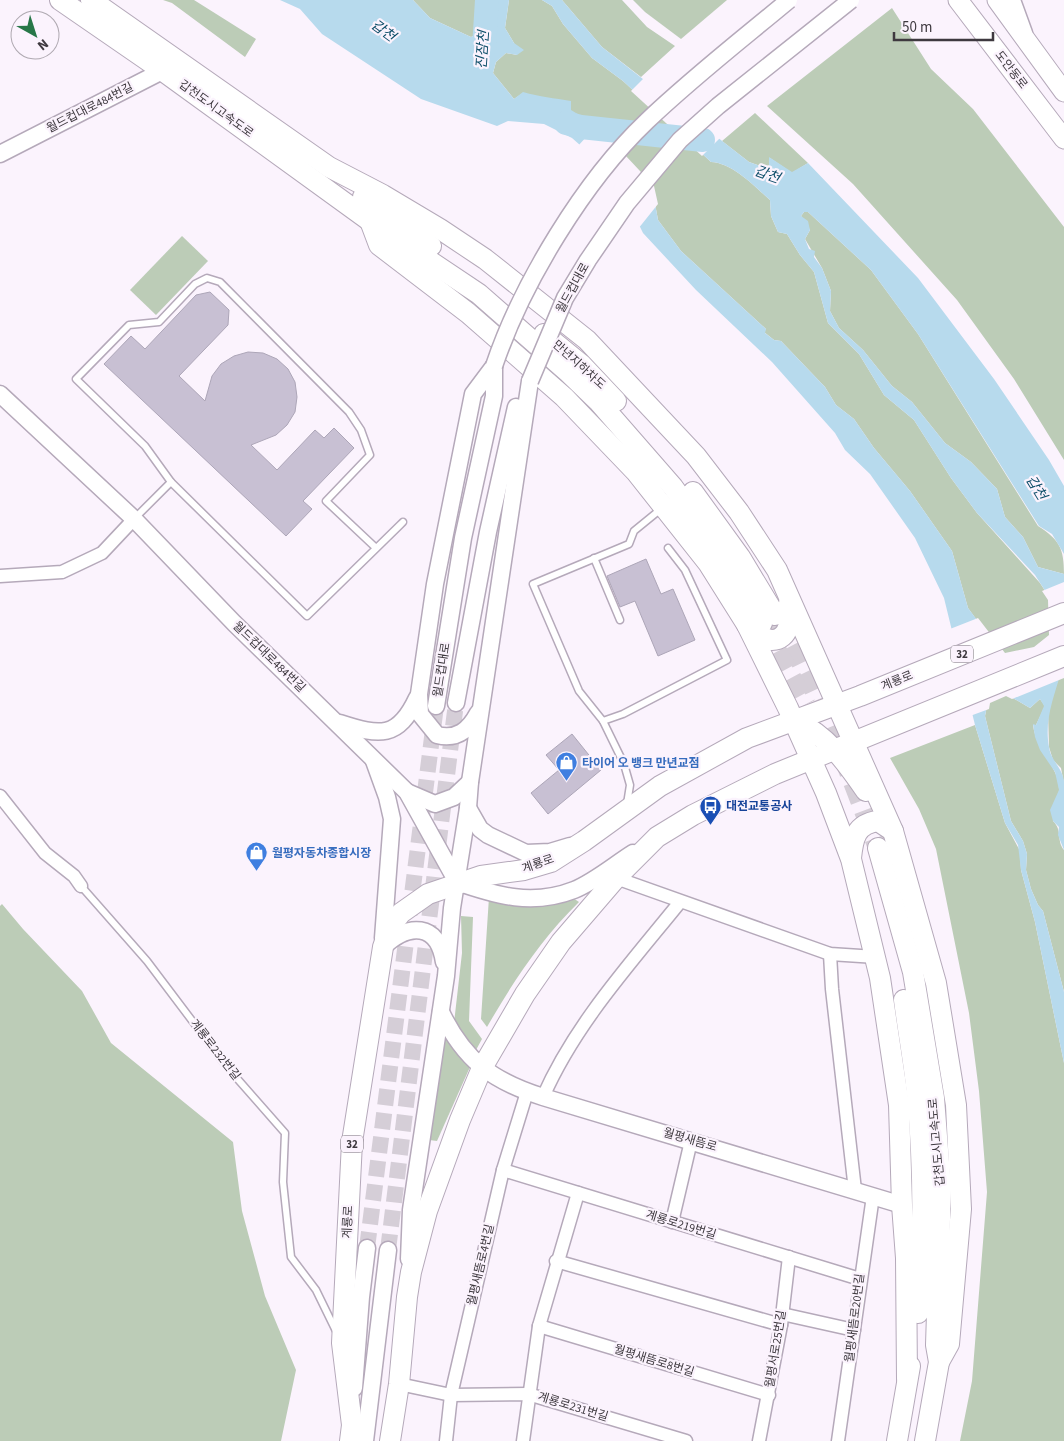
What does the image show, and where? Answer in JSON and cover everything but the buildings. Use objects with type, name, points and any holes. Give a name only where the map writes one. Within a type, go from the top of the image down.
[{"type":"main road","name":"갑천도시고속도로","points":[[60,0],[172,66],[329,166]]},
{"type":"main road","name":"갑천도시고속도로","points":[[91,0],[370,221]]},
{"type":"main road","name":"도안동로","points":[[958,0],[1064,139]]},
{"type":"main road","points":[[997,0],[1064,92]]},
{"type":"main road","points":[[329,166],[440,229],[485,259],[587,340],[696,456],[739,512],[777,570],[893,830],[936,983],[956,1105],[961,1209],[949,1344],[938,1362]]},
{"type":"main road","name":"만년지하차도","points":[[329,166],[351,187],[485,285],[582,365],[688,486],[740,556],[762,621]]},
{"type":"main road","points":[[370,221],[379,244],[468,313],[564,397],[636,472],[708,563],[762,621],[794,720],[812,759],[866,853],[876,957],[899,1105],[902,1205],[906,1258],[907,1379]]},
{"type":"main road","name":"만년지하차도","points":[[370,221],[479,294],[598,401],[674,487],[722,556],[762,621]]},
{"type":"main road","points":[[762,621],[760,635],[771,640],[781,637],[790,624],[791,614],[788,595]]},
{"type":"main road","name":"계룡로","points":[[342,1343],[352,1142],[390,927],[401,913],[428,894],[457,882],[481,876],[524,870],[551,862],[584,841],[660,786],[747,738],[860,696],[1064,613]]},
{"type":"main road","points":[[390,1441],[399,1384],[407,1298],[427,1211],[460,1120],[482,1068],[525,994],[561,942],[616,878],[657,837],[693,815],[767,778],[875,732],[1064,656]]},
{"type":"main road","points":[[794,720],[811,729],[833,747],[893,830]]},
{"type":"main road","points":[[866,853],[853,840],[856,832],[863,825],[878,821],[893,830]]},
{"type":"main road","name":"갑천도시고속도로","points":[[866,853],[913,972],[934,1098],[941,1188],[936,1345],[938,1362],[925,1441]]},
{"type":"main road","name":"갑천도시고속도로","points":[[866,853],[898,960],[917,1095],[922,1183],[923,1250],[917,1327],[897,1441]]},
{"type":"main road","name":"32","points":[[342,1343],[351,1433]]},
{"type":"street","name":"월드컵대로","points":[[436,706],[463,538],[494,396],[494,366],[505,334],[532,278],[596,180],[646,122],[789,0]]},
{"type":"street","name":"월드컵대로","points":[[456,703],[488,532],[516,407],[566,298],[588,260],[627,203],[674,147],[718,106],[851,0]]},
{"type":"street","points":[[952,0],[971,18]]},
{"type":"street","points":[[1012,0],[1026,40]]},
{"type":"street","name":"월드컵대로484번길","points":[[0,154],[172,66]]},
{"type":"street","points":[[481,706],[474,720],[461,734],[444,737],[437,735],[420,714],[419,694],[435,584],[473,394],[494,366]]},
{"type":"street","points":[[407,1298],[410,1210],[441,1012],[452,908],[530,380]]},
{"type":"street","name":"월드컵대로484번길","points":[[0,394],[134,519],[234,623],[407,792]]},
{"type":"street","points":[[0,576],[62,572],[102,553],[134,519]]},
{"type":"street","points":[[336,722],[362,730],[381,732],[397,727],[408,718],[419,694]]},
{"type":"street","points":[[372,757],[387,797],[392,819],[388,942]]},
{"type":"street","points":[[407,792],[435,804],[454,797],[470,782]]},
{"type":"street","points":[[407,792],[457,882],[505,896],[540,900],[575,890],[657,837]]},
{"type":"street","name":"계룡로232번길","points":[[0,796],[45,853],[74,876],[81,886]]},
{"type":"street","points":[[468,808],[480,829],[488,835],[526,853],[550,852],[584,841]]},
{"type":"street","points":[[616,878],[830,954],[876,957]]},
{"type":"street","name":"월평새뜸로4번길","points":[[446,1441],[451,1395],[503,1170],[535,1095],[610,988],[680,902]]},
{"type":"street","points":[[388,942],[404,931],[412,930],[429,934],[441,947],[446,976]]},
{"type":"street","points":[[830,954],[832,989],[855,1190]]},
{"type":"street","name":"월평새뜸로","points":[[441,1012],[458,1044],[482,1068],[504,1083],[535,1095],[902,1205]]},
{"type":"street","points":[[672,1222],[691,1141]]},
{"type":"street","name":"계룡로219번길","points":[[503,1170],[860,1279]]},
{"type":"street","points":[[523,1441],[538,1326],[578,1193]]},
{"type":"street","name":"월평새뜸로20번길","points":[[838,1441],[873,1196]]},
{"type":"street","points":[[351,1433],[361,1297],[367,1248]]},
{"type":"street","points":[[365,1441],[388,1250]]},
{"type":"street","name":"월평서로25번길","points":[[759,1441],[769,1395],[781,1320],[788,1257]]},
{"type":"street","points":[[556,1261],[781,1320],[854,1330]]},
{"type":"street","name":"월평새뜸로8번길","points":[[538,1326],[769,1395]]},
{"type":"street","name":"계룡로231번길","points":[[399,1384],[451,1395],[528,1394],[686,1441]]},
{"type":"lane","points":[[376,548],[326,501],[370,455],[361,430],[349,412],[220,282],[208,278],[195,284],[159,322],[129,325],[76,379],[145,446],[171,482],[307,616],[403,522]]},
{"type":"lane","points":[[134,519],[171,482]]},
{"type":"lane","points":[[626,811],[630,785],[624,764],[603,721],[579,691],[533,584],[629,544],[634,531],[664,506]]},
{"type":"lane","points":[[603,721],[623,714],[727,660],[685,570],[668,548]]},
{"type":"lane","points":[[594,558],[620,620]]},
{"type":"lane","name":"계룡로232번길","points":[[81,886],[147,962],[226,1067],[285,1134],[283,1182],[291,1257],[316,1290],[342,1343]]},
{"type":"green space","points":[[163,0],[194,0],[256,39],[245,57],[172,3]]},
{"type":"green space","points":[[413,0],[491,0],[480,33],[471,37],[430,18]]},
{"type":"green space","points":[[509,0],[542,0],[552,6],[563,24],[592,58],[623,81],[711,162],[727,166],[735,171],[770,200],[771,216],[778,232],[787,234],[800,255],[814,272],[828,323],[859,354],[884,395],[914,420],[951,478],[977,513],[1040,583],[1051,600],[1051,636],[1035,650],[1003,656],[968,608],[952,551],[910,491],[874,448],[854,419],[836,405],[825,387],[781,341],[774,340],[764,332],[766,329],[681,251],[658,220],[652,187],[580,116],[545,99],[523,93],[514,99],[493,73],[496,62],[506,53],[517,55],[514,43],[505,28]]},
{"type":"green space","points":[[562,0],[622,0],[647,27],[675,46],[641,77],[602,47]]},
{"type":"green space","points":[[633,0],[727,0],[681,39],[645,12]]},
{"type":"green space","points":[[892,8],[931,69],[973,109],[1064,227],[1064,460],[1014,379],[957,300],[853,184],[767,106]]},
{"type":"green space","points":[[755,113],[808,163],[792,173],[770,158],[769,169],[749,162],[722,141]]},
{"type":"green space","points":[[804,212],[808,212],[871,270],[918,334],[1038,526],[1056,541],[1062,552],[1064,574],[1038,567],[1023,537],[1005,517],[997,489],[971,462],[945,443],[912,402],[892,386],[863,350],[839,328],[830,311],[831,291],[822,268],[805,239],[810,230],[801,216]]},
{"type":"green space","points":[[182,236],[208,261],[156,315],[130,290]]},
{"type":"green space","points":[[1061,671],[1064,677],[1064,784],[1061,768],[1053,760],[1049,747],[1048,711]]},
{"type":"green space","points":[[1006,694],[1030,708],[1040,699],[1045,706],[1036,725],[1033,725],[1038,743],[1056,774],[1058,782],[1059,794],[1053,821],[1058,828],[1060,843],[1064,850],[1064,992],[1043,911],[1038,905],[1031,889],[1026,870],[1027,854],[1023,841],[1011,821],[985,716],[988,701]]},
{"type":"green space","points":[[975,725],[1005,823],[1020,851],[1021,870],[1035,922],[1064,1063],[1064,1441],[960,1441],[972,1381],[987,1192],[979,1091],[969,1013],[936,849],[919,809],[890,758]]},
{"type":"green space","points":[[489,897],[531,904],[551,903],[573,898],[579,902],[552,931],[528,962],[487,1027],[481,1019]]},
{"type":"green space","points":[[2,904],[82,991],[111,1043],[233,1142],[242,1211],[265,1296],[296,1370],[281,1441],[0,1441],[0,906]]},
{"type":"green space","points":[[461,916],[473,917],[469,1021],[482,1039],[476,1050],[471,1052],[454,1023],[462,953]]},
{"type":"green space","points":[[449,1037],[469,1062],[470,1067],[437,1141],[429,1140],[443,1041]]},
{"type":"water","points":[[280,0],[413,0],[430,18],[471,37],[480,33],[491,0],[509,0],[505,28],[514,43],[524,50],[517,55],[506,53],[496,62],[493,73],[514,99],[523,92],[571,101],[571,110],[591,122],[652,187],[658,220],[681,251],[766,329],[765,333],[774,340],[781,341],[825,387],[836,405],[854,419],[874,448],[910,491],[952,551],[968,608],[1004,656],[1035,650],[1051,636],[1051,600],[1035,575],[977,513],[951,478],[914,420],[884,395],[859,354],[828,323],[814,272],[800,255],[787,234],[778,232],[771,216],[770,200],[735,171],[719,163],[711,162],[623,81],[592,58],[563,24],[552,6],[542,0],[562,0],[602,47],[749,162],[769,169],[769,157],[792,172],[808,163],[918,278],[994,379],[1049,460],[1064,486],[1064,554],[1052,534],[1039,526],[918,334],[871,270],[808,212],[804,212],[801,216],[808,221],[810,230],[805,239],[809,249],[815,251],[814,257],[822,268],[831,291],[830,311],[839,328],[863,350],[892,386],[912,402],[945,443],[971,462],[997,489],[1005,517],[1023,537],[1038,567],[1064,574],[1064,677],[1061,672],[1050,709],[1048,737],[1050,752],[1064,781],[1064,850],[1058,835],[1059,827],[1053,821],[1050,810],[1059,790],[1055,772],[1040,750],[1035,737],[1033,724],[1036,725],[1044,706],[1040,699],[1030,708],[1006,694],[988,701],[985,716],[1011,821],[1023,841],[1027,854],[1026,870],[1031,889],[1038,905],[1043,911],[1064,992],[1064,1063],[1035,922],[1021,870],[1018,845],[1005,823],[975,725],[944,598],[915,538],[870,474],[845,450],[835,433],[772,362],[696,290],[643,233],[615,176],[572,138],[544,124],[508,121],[497,126],[421,99],[322,34],[300,9]]},
{"type":"pier","points":[[645,77],[721,137],[702,156],[631,91]]},
{"type":"pier","points":[[597,125],[654,186],[658,204],[638,229],[613,177],[578,146]]},
{"type":"pier","points":[[1064,582],[1064,678],[1012,699],[1006,696],[990,703],[989,709],[970,716],[950,629],[978,618],[1005,653],[1034,647],[1049,635],[1048,600],[1042,591]]},
{"type":"waterway","name":"진잠천","points":[[484,48],[487,0]]},
{"type":"waterway","name":"갑천","points":[[566,123],[581,127],[703,140]]},
{"type":"tunnel","points":[[778,619],[820,703],[878,848]]},
{"type":"tunnel","points":[[763,625],[806,705]]},
{"type":"tunnel","points":[[388,1250],[456,703]]},
{"type":"tunnel","points":[[367,1248],[436,706]]},
{"type":"place","name":"타이어 오 뱅크 만년교점","points":[[566,782]]},
{"type":"place","name":"대전교통공사","points":[[710,825]]},
{"type":"place","name":"월평자동차종합시장","points":[[256,872]]}]
